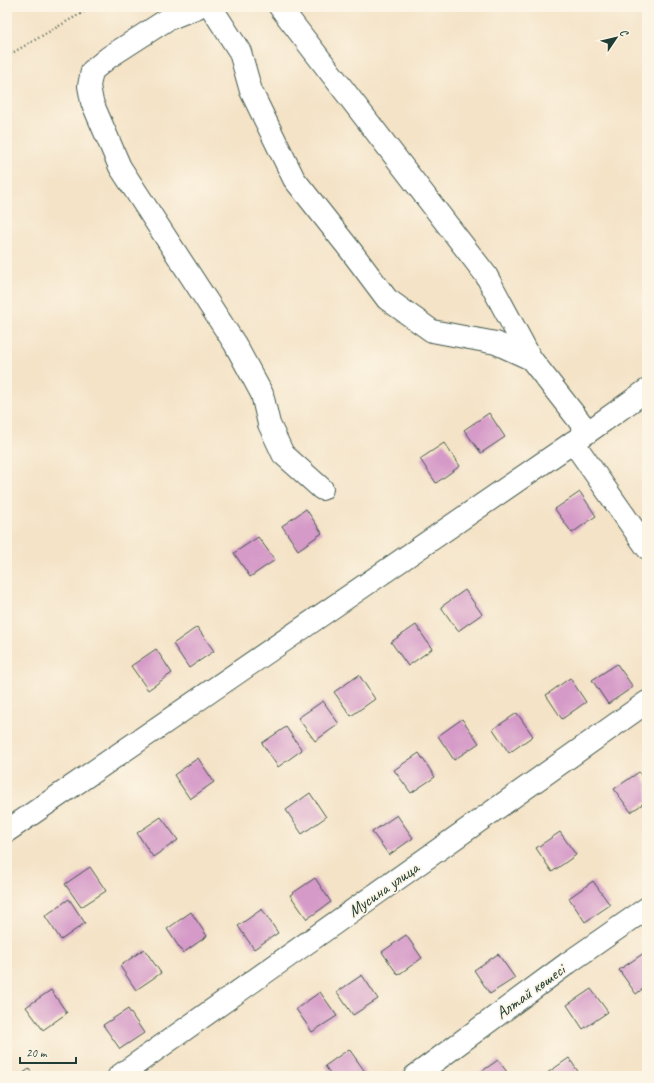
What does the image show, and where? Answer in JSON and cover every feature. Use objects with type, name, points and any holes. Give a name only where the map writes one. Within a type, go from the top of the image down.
[{"type":"street","points":[[198,7],[168,19],[109,57],[92,71],[89,86],[92,102],[120,167],[235,344],[262,394],[268,424],[283,454],[322,489]]},
{"type":"street","points":[[212,7],[240,52],[251,91],[294,178],[386,299],[432,331],[496,343],[531,359]]},
{"type":"street","points":[[280,7],[486,275],[531,359],[581,437],[647,548]]},
{"type":"street","points":[[7,831],[581,437],[647,390]]},
{"type":"street","name":"Мусина улица","points":[[119,1076],[647,702]]},
{"type":"street","name":"Алтай көшесі","points":[[415,1076],[568,963],[647,908]]},
{"type":"path","points":[[7,56],[92,7]]},
{"type":"building","points":[[489,413],[505,437],[481,453],[464,430]]},
{"type":"building","points":[[444,443],[460,466],[436,483],[420,459]]},
{"type":"building","points":[[580,492],[596,516],[572,533],[555,509]]},
{"type":"building","points":[[306,509],[322,533],[298,550],[282,526]]},
{"type":"building","points":[[258,537],[275,560],[250,577],[234,553]]},
{"type":"building","points":[[465,590],[482,614],[458,631],[441,607]]},
{"type":"building","points":[[416,625],[432,649],[408,666],[391,642]]},
{"type":"building","points":[[197,627],[214,651],[189,668],[173,644]]},
{"type":"building","points":[[156,649],[172,673],[148,690],[131,666]]},
{"type":"building","points":[[617,664],[633,687],[608,704],[592,680]]},
{"type":"building","points":[[359,675],[375,699],[351,716],[334,692]]},
{"type":"building","points":[[570,678],[586,702],[562,719],[546,695]]},
{"type":"building","points":[[323,701],[339,724],[315,741],[298,718]]},
{"type":"building","points":[[517,713],[533,736],[509,753],[493,729]]},
{"type":"building","points":[[462,719],[479,743],[454,760],[438,736]]},
{"type":"building","points":[[286,727],[302,750],[278,767],[262,743]]},
{"type":"building","points":[[419,753],[435,777],[411,793],[394,770]]},
{"type":"building","points":[[198,758],[214,782],[190,799],[174,775]]},
{"type":"building","points":[[639,772],[647,784],[647,801],[631,812],[614,789]]},
{"type":"building","points":[[310,793],[326,817],[302,834],[286,810]]},
{"type":"building","points":[[397,815],[413,838],[389,855],[372,832]]},
{"type":"building","points":[[161,817],[178,840],[153,857],[137,833]]},
{"type":"building","points":[[560,832],[576,855],[552,872],[536,848]]},
{"type":"building","points":[[90,867],[106,891],[81,907],[65,884]]},
{"type":"building","points":[[315,878],[331,902],[307,919],[290,895]]},
{"type":"building","points":[[593,881],[610,905],[585,922],[569,898]]},
{"type":"building","points":[[69,899],[85,923],[61,940],[45,916]]},
{"type":"building","points":[[262,909],[278,933],[254,949],[238,926]]},
{"type":"building","points":[[191,912],[207,936],[183,953],[167,929]]},
{"type":"building","points":[[406,935],[422,958],[398,975],[382,952]]},
{"type":"building","points":[[144,949],[161,973],[136,990],[120,966]]},
{"type":"building","points":[[644,953],[647,958],[647,986],[636,994],[619,970]]},
{"type":"building","points":[[498,954],[515,978],[490,994],[474,970]]},
{"type":"building","points":[[362,975],[378,999],[353,1015],[337,992]]},
{"type":"building","points":[[591,989],[608,1012],[583,1029],[567,1005]]},
{"type":"building","points":[[51,990],[67,1013],[43,1030],[26,1007]]},
{"type":"building","points":[[320,992],[337,1016],[312,1032],[296,1009]]},
{"type":"building","points":[[128,1009],[144,1033],[120,1049],[103,1025]]},
{"type":"building","points":[[349,1049],[366,1073],[361,1076],[332,1076],[325,1066]]},
{"type":"building","points":[[569,1058],[581,1076],[543,1076]]},
{"type":"building","points":[[498,1060],[510,1076],[475,1076]]},
{"type":"building","points":[[29,1069],[34,1076],[19,1076]]}]
